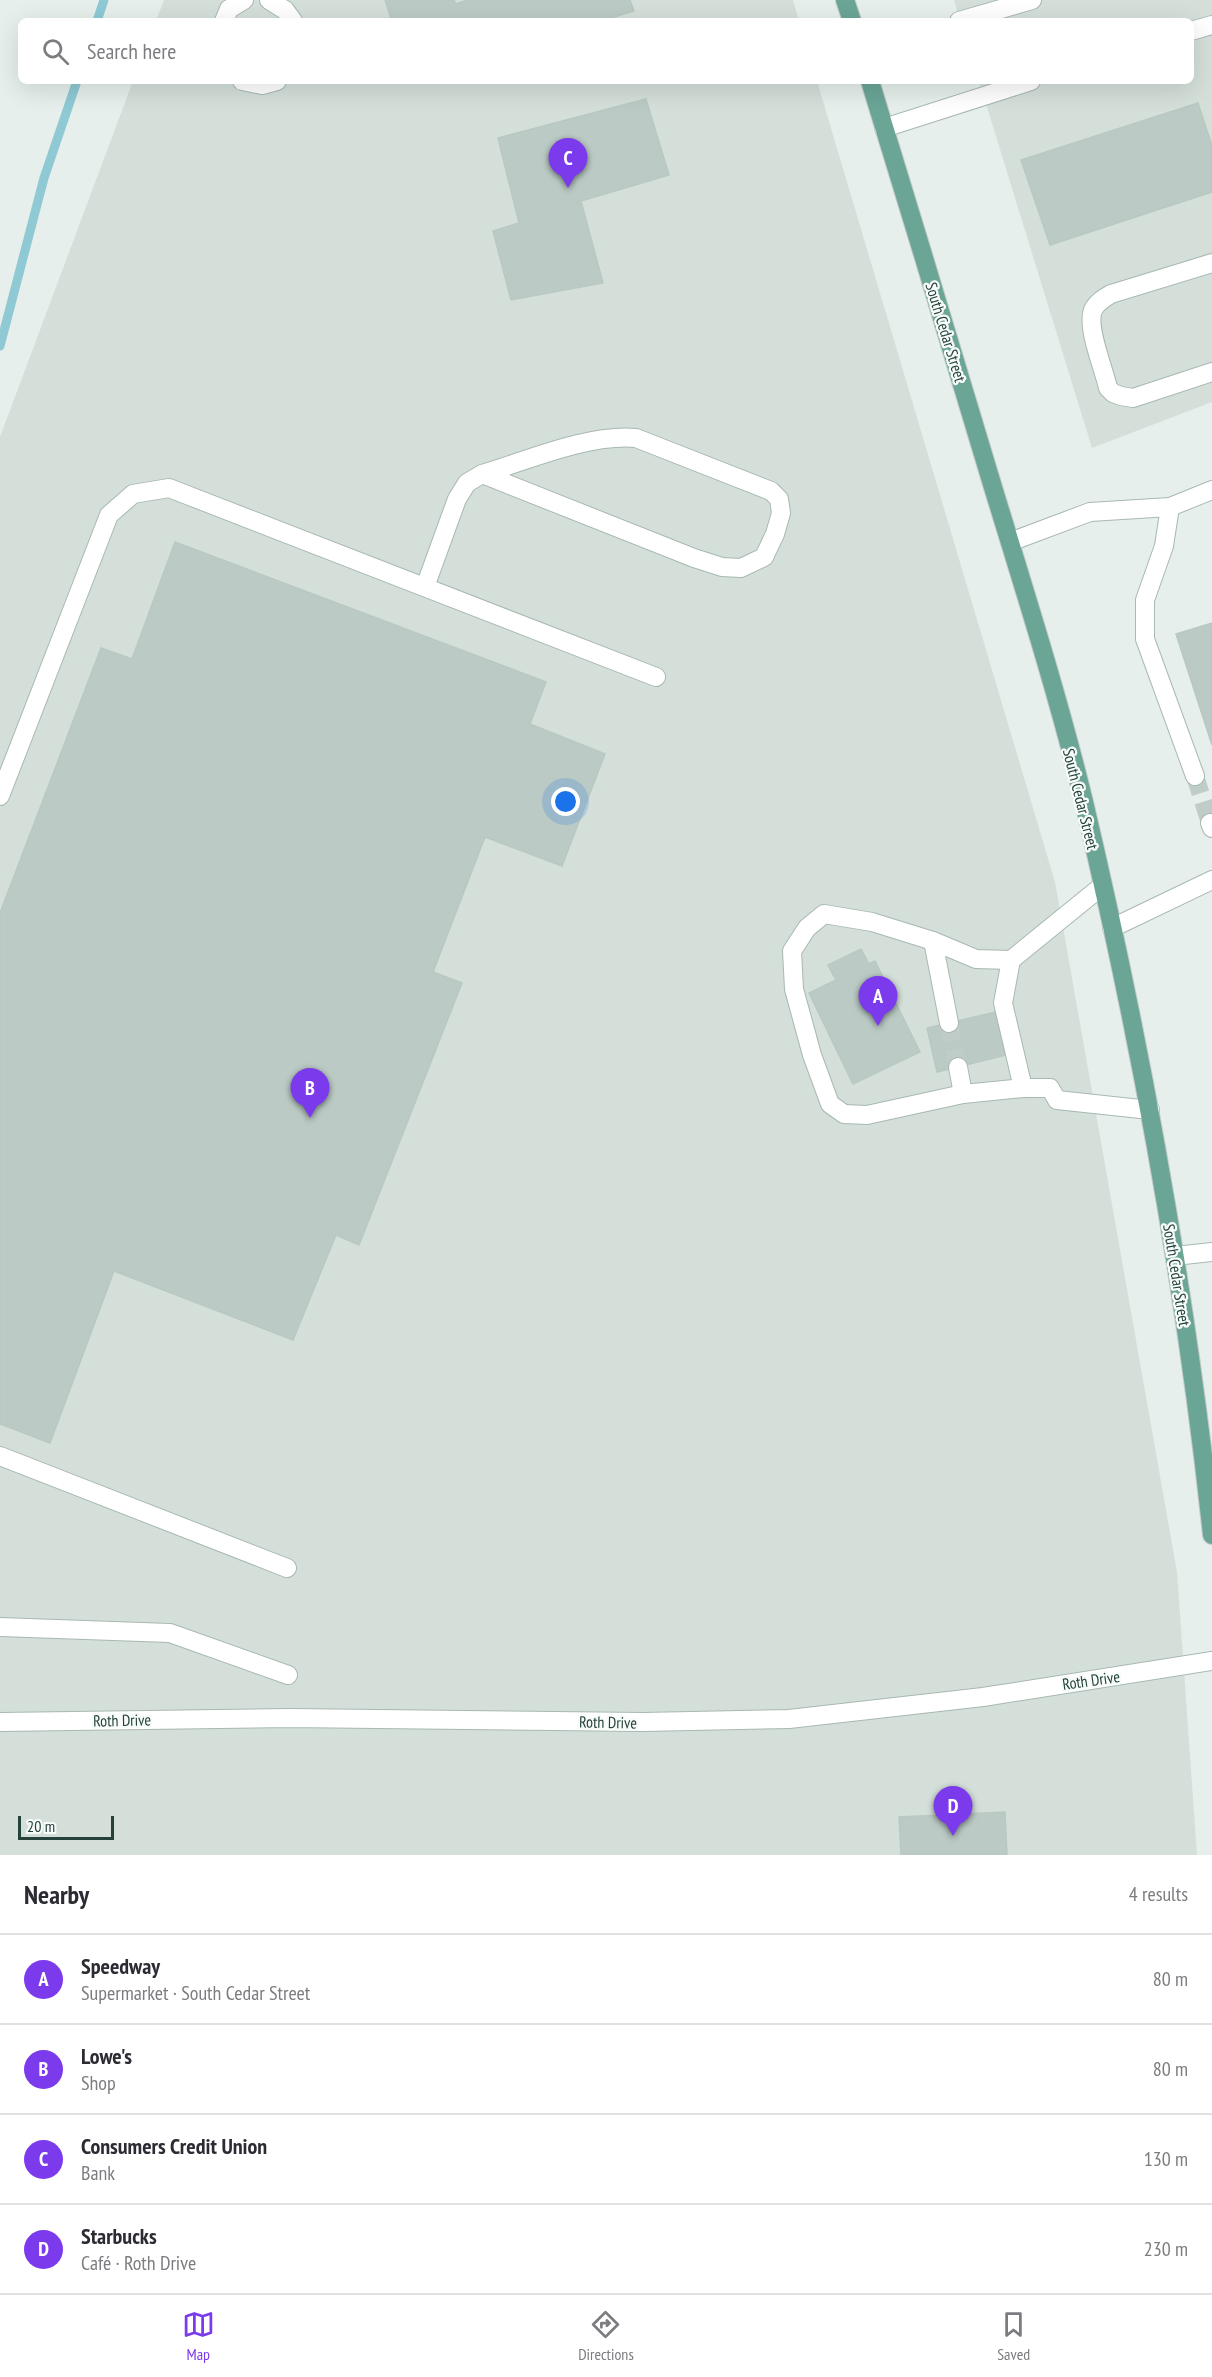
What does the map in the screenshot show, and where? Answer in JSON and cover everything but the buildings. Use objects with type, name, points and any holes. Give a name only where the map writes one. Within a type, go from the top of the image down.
[{"type":"main road","points":[[845,0],[851,18]]},
{"type":"main road","name":"South Cedar Street","points":[[871,84],[1010,542],[1080,789],[1132,1012],[1175,1256],[1209,1481],[1212,1535]]},
{"type":"street","points":[[225,18],[229,9],[244,0]]},
{"type":"street","points":[[268,0],[285,10],[291,18]]},
{"type":"street","points":[[969,18],[1032,0]]},
{"type":"street","points":[[1194,30],[1212,25]]},
{"type":"street","points":[[884,128],[1022,84]]},
{"type":"street","points":[[1212,263],[1111,294],[1100,300],[1094,309],[1091,321],[1108,388],[1113,393],[1133,398],[1212,372]]},
{"type":"street","points":[[424,587],[457,500],[467,483],[482,474],[596,439],[636,438],[771,491],[779,499],[781,513],[775,534],[764,556],[741,568],[722,567],[482,474]]},
{"type":"street","points":[[0,796],[109,515],[133,494],[169,488],[656,677]]},
{"type":"street","points":[[1010,542],[1090,512],[1170,507],[1212,490]]},
{"type":"street","points":[[1170,507],[1164,546],[1145,600],[1145,639],[1195,776]]},
{"type":"street","points":[[1112,928],[1212,880]]},
{"type":"street","points":[[1023,1088],[1002,1003],[1011,960],[1102,886]]},
{"type":"street","points":[[1011,960],[976,959],[933,941],[872,922],[824,914],[807,928],[792,951],[794,989],[812,1055],[830,1104],[844,1114],[867,1115],[963,1094],[1023,1088],[1050,1088],[1057,1100],[1149,1110]]},
{"type":"street","points":[[933,941],[949,1023]]},
{"type":"street","points":[[958,1067],[963,1094]]},
{"type":"street","points":[[1175,1256],[1212,1252]]},
{"type":"street","points":[[0,1456],[287,1568]]},
{"type":"street","points":[[0,1627],[170,1633],[288,1675]]},
{"type":"street","name":"Roth Drive","points":[[0,1722],[289,1718],[643,1722],[789,1719],[983,1697],[1212,1661]]},
{"type":"shaded area","points":[[164,0],[793,0],[798,18],[157,18]]},
{"type":"shaded area","points":[[954,0],[1212,0],[1212,402],[1092,448],[980,84],[1194,84],[1194,18],[959,18]]},
{"type":"shaded area","points":[[132,84],[818,84],[1055,882],[1177,1572],[1197,1855],[0,1855],[0,437]]},
{"type":"waterway","points":[[98,18],[104,0]]},
{"type":"waterway","points":[[0,346],[44,178],[76,84]]},
{"type":"tunnel","points":[[1195,776],[1210,823]]},
{"type":"tunnel","points":[[949,1023],[958,1067]]},
{"type":"place","name":"Consumers Credit Union","points":[[568,188]]},
{"type":"place","name":"Speedway","points":[[878,1026]]},
{"type":"place","name":"Lowe's","points":[[310,1118]]},
{"type":"place","name":"Starbucks","points":[[953,1836]]}]
